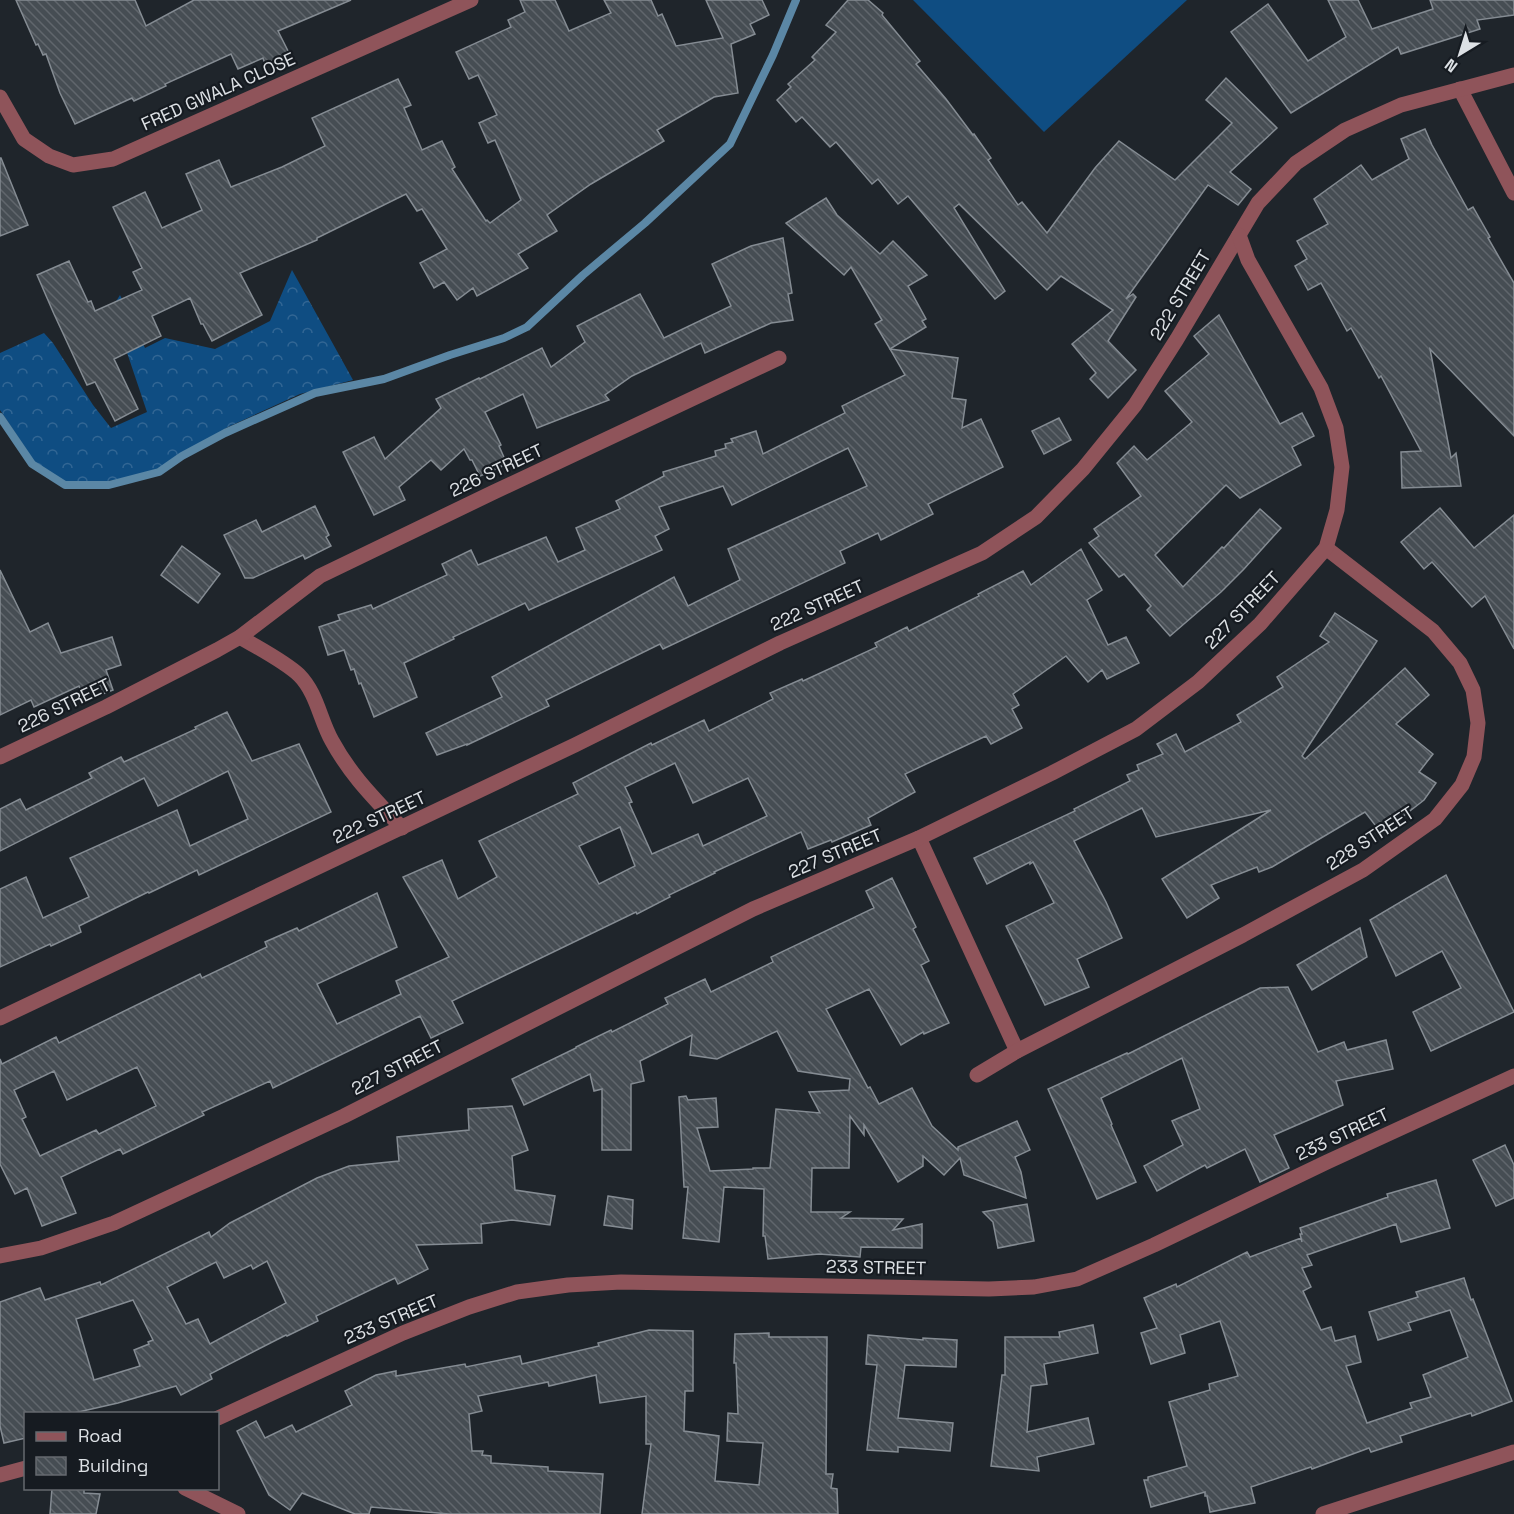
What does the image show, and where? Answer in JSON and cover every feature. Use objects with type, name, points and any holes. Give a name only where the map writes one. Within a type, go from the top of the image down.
[{"type":"street","name":"FRED GWALA CLOSE","points":[[0,97],[24,139],[49,156],[73,165],[113,159],[471,0]]},
{"type":"street","name":"222 STREET","points":[[0,1018],[575,745],[780,643],[982,553],[1036,517],[1083,470],[1136,405],[1178,339],[1258,203],[1296,164],[1345,130],[1401,105],[1514,75]]},
{"type":"street","points":[[1460,89],[1514,192]]},
{"type":"street","name":"227 STREET","points":[[0,1256],[41,1248],[114,1223],[344,1116],[753,909],[919,838],[1052,773],[1136,729],[1198,682],[1260,624],[1326,548],[1336,510],[1342,467],[1336,428],[1321,388],[1248,260],[1239,236]]},
{"type":"street","name":"226 STREET","points":[[0,757],[105,707],[240,637],[320,576],[779,358]]},
{"type":"street","name":"228 STREET","points":[[977,1075],[1017,1050],[1243,935],[1363,870],[1434,819],[1462,785],[1474,757],[1478,723],[1473,690],[1460,663],[1433,631],[1326,548]]},
{"type":"street","points":[[240,637],[299,675],[311,692],[330,738],[344,762],[357,780],[402,828]]},
{"type":"street","points":[[919,838],[1017,1050]]},
{"type":"street","name":"233 STREET","points":[[219,1418],[403,1333],[469,1307],[517,1292],[621,1282],[988,1289],[1034,1287],[1077,1279],[1514,1076]]},
{"type":"street","points":[[1323,1514],[1514,1452]]},
{"type":"street","points":[[0,1475],[24,1469]]},
{"type":"street","points":[[189,1490],[238,1514]]},
{"type":"green space","points":[[913,0],[1187,0],[1044,132]]},
{"type":"green space","points":[[292,270],[353,380],[300,394],[228,427],[171,463],[136,478],[69,485],[38,467],[0,410],[0,353],[44,333],[111,428],[147,412],[112,308],[120,295],[145,348],[165,338],[215,349],[270,321]]},
{"type":"building","points":[[16,0],[135,0],[146,26],[194,0],[351,0],[278,31],[289,53],[265,64],[263,58],[238,69],[231,54],[134,101],[132,98],[75,124],[60,93],[46,54],[43,55],[38,44],[36,45]]},
{"type":"building","points":[[520,0],[555,0],[569,31],[611,13],[604,0],[651,0],[658,16],[662,14],[676,46],[723,38],[706,0],[762,0],[769,15],[750,24],[755,34],[731,44],[738,93],[714,97],[657,130],[664,141],[591,184],[547,215],[557,231],[518,254],[528,268],[477,296],[473,288],[457,300],[444,282],[434,288],[420,263],[447,249],[422,209],[417,211],[406,194],[317,240],[240,273],[262,315],[212,341],[201,324],[190,298],[152,316],[161,336],[114,359],[138,409],[115,421],[95,382],[87,385],[37,275],[69,261],[88,302],[91,301],[95,311],[142,290],[133,272],[142,268],[113,207],[145,192],[162,228],[202,210],[186,174],[219,160],[231,187],[282,167],[325,146],[312,118],[398,79],[411,105],[404,108],[422,150],[442,141],[455,167],[452,169],[486,221],[490,223],[521,200],[495,140],[488,143],[479,123],[497,115],[478,75],[469,79],[456,52],[511,27],[508,20],[525,12]]},
{"type":"building","points":[[848,0],[868,0],[883,13],[882,15],[920,61],[916,64],[991,158],[988,160],[1018,205],[1022,202],[1047,233],[1095,168],[1119,141],[1175,180],[1232,123],[1206,100],[1226,78],[1277,128],[1230,172],[1251,189],[1238,205],[1208,185],[1126,299],[1133,294],[1136,297],[1108,341],[1136,370],[1108,398],[1090,379],[1096,373],[1072,344],[1113,310],[1061,276],[1047,290],[959,204],[954,208],[1005,291],[995,299],[908,196],[898,204],[878,179],[872,184],[836,142],[830,147],[802,117],[796,122],[777,100],[791,87],[788,84],[815,60],[812,57],[836,32],[826,25]]},
{"type":"building","points":[[1328,0],[1358,0],[1372,29],[1433,9],[1430,0],[1514,0],[1514,15],[1477,20],[1480,29],[1401,54],[1398,47],[1291,113],[1231,32],[1268,4],[1308,61],[1346,37]]},
{"type":"building","points":[[1425,129],[1468,210],[1473,207],[1514,283],[1514,436],[1430,349],[1451,458],[1456,453],[1461,486],[1402,488],[1401,452],[1421,451],[1381,376],[1379,378],[1351,328],[1347,331],[1321,283],[1308,290],[1295,266],[1307,259],[1297,241],[1328,224],[1314,199],[1361,165],[1372,180],[1409,159],[1401,139]]},
{"type":"building","points":[[0,158],[28,225],[0,236]]},
{"type":"building","points":[[826,198],[837,215],[880,254],[893,241],[927,275],[908,286],[926,319],[922,321],[926,327],[890,349],[875,324],[882,320],[851,267],[844,275],[786,223]]},
{"type":"building","points":[[783,238],[792,293],[788,294],[793,320],[771,323],[705,353],[701,343],[632,376],[605,395],[609,400],[537,428],[523,394],[485,412],[501,445],[499,446],[507,464],[480,476],[464,449],[441,470],[431,460],[399,487],[405,500],[374,515],[343,452],[374,437],[385,459],[441,408],[436,399],[542,348],[551,367],[585,342],[577,326],[640,294],[664,338],[731,306],[712,264],[751,246]]},
{"type":"building","points":[[1219,315],[1280,424],[1302,413],[1314,436],[1292,447],[1301,465],[1240,498],[1226,485],[1155,555],[1183,587],[1260,509],[1281,528],[1221,592],[1170,636],[1147,610],[1151,606],[1124,574],[1119,577],[1089,543],[1099,536],[1094,529],[1141,496],[1117,463],[1134,446],[1147,460],[1192,422],[1165,391],[1209,354],[1194,336]]},
{"type":"building","points":[[890,349],[958,358],[952,398],[966,400],[962,428],[981,419],[1003,467],[928,504],[933,514],[881,540],[878,533],[840,551],[845,563],[663,649],[660,644],[546,700],[549,706],[467,745],[437,755],[426,733],[502,697],[492,677],[674,577],[688,606],[740,580],[728,549],[867,486],[848,448],[732,505],[723,486],[659,507],[669,529],[655,536],[662,550],[529,610],[525,603],[404,663],[417,697],[374,717],[361,683],[359,684],[354,669],[351,670],[344,650],[328,655],[319,627],[340,620],[338,615],[371,605],[373,609],[447,575],[442,564],[471,550],[478,565],[546,537],[558,562],[585,550],[576,528],[620,509],[616,501],[664,476],[663,472],[716,456],[715,451],[726,448],[725,444],[733,442],[731,439],[756,431],[763,454],[845,413],[842,406],[905,375]]},
{"type":"building","points":[[1059,418],[1071,440],[1044,454],[1032,431]]},
{"type":"building","points":[[315,506],[329,535],[326,537],[331,546],[305,559],[303,555],[253,578],[245,578],[224,535],[256,520],[262,532]]},
{"type":"building","points":[[1440,508],[1474,548],[1514,515],[1514,649],[1485,596],[1472,607],[1432,562],[1424,569],[1401,542]]},
{"type":"building","points":[[182,546],[220,574],[198,603],[161,575]]},
{"type":"building","points":[[1081,549],[1102,590],[1087,600],[1108,645],[1126,637],[1139,663],[1107,679],[1102,670],[1088,682],[1066,656],[1013,694],[1019,705],[1012,709],[1022,728],[991,744],[986,736],[905,774],[915,792],[868,818],[871,825],[832,842],[831,840],[808,849],[801,832],[714,872],[637,914],[636,912],[452,1001],[463,1023],[431,1038],[420,1016],[273,1088],[270,1081],[202,1112],[204,1115],[123,1154],[120,1149],[61,1177],[76,1213],[42,1226],[27,1188],[15,1194],[0,1164],[0,1059],[2,1064],[56,1037],[59,1043],[200,974],[202,978],[267,947],[265,942],[297,928],[299,931],[377,893],[397,947],[317,984],[337,1024],[401,994],[396,981],[449,957],[403,877],[442,860],[458,899],[497,877],[479,841],[578,794],[573,783],[651,743],[652,745],[704,720],[709,731],[773,699],[770,693],[802,679],[803,681],[877,647],[875,643],[907,627],[909,631],[1023,571],[1031,585]],"holes":[[[675,763],[693,803],[748,778],[767,816],[703,846],[698,834],[652,854],[629,803],[632,802],[625,787]],[[620,827],[635,866],[599,884],[579,846]],[[137,1067],[156,1106],[99,1134],[96,1130],[40,1156],[22,1119],[26,1117],[14,1090],[54,1071],[67,1100]]]},
{"type":"building","points":[[0,570],[30,632],[48,623],[61,653],[112,637],[121,665],[106,670],[113,690],[84,701],[79,686],[34,707],[31,700],[0,715]]},
{"type":"building","points":[[1335,613],[1377,641],[1302,756],[1305,759],[1405,668],[1429,695],[1396,724],[1433,754],[1419,772],[1436,783],[1424,800],[1388,828],[1386,825],[1379,830],[1365,812],[1272,867],[1259,872],[1257,867],[1211,885],[1219,898],[1187,918],[1162,879],[1271,810],[1156,837],[1142,808],[1074,841],[1122,938],[1077,959],[1089,987],[1045,1005],[1006,926],[1054,903],[1033,862],[987,884],[974,858],[1075,811],[1074,809],[1130,781],[1127,775],[1139,770],[1137,765],[1163,754],[1157,744],[1176,734],[1185,752],[1241,722],[1237,715],[1283,687],[1277,677],[1329,642],[1320,636]]},
{"type":"building","points":[[227,712],[252,761],[299,744],[331,812],[199,875],[197,870],[148,892],[79,926],[81,932],[0,967],[0,889],[26,877],[43,918],[89,897],[70,858],[177,810],[190,846],[248,819],[228,771],[158,806],[144,778],[0,851],[0,809],[20,799],[26,810],[92,778],[89,773],[121,757],[124,762]]},
{"type":"building","points":[[1446,875],[1514,1012],[1431,1051],[1413,1012],[1461,988],[1442,951],[1396,976],[1370,920]]},
{"type":"building","points":[[892,878],[916,927],[913,929],[929,961],[921,965],[949,1023],[924,1034],[923,1032],[901,1045],[869,989],[826,1009],[868,1088],[870,1087],[879,1104],[912,1088],[932,1126],[958,1150],[958,1147],[1017,1121],[1030,1150],[1015,1157],[1021,1172],[1026,1198],[964,1175],[960,1158],[944,1175],[923,1156],[923,1166],[898,1182],[864,1125],[864,1135],[850,1116],[849,1168],[812,1168],[811,1212],[850,1212],[841,1218],[903,1219],[893,1230],[922,1224],[922,1248],[861,1247],[860,1257],[819,1254],[768,1259],[765,1236],[763,1236],[764,1189],[724,1187],[719,1242],[683,1238],[688,1187],[684,1187],[679,1097],[686,1096],[688,1100],[716,1098],[718,1127],[697,1128],[710,1171],[770,1168],[776,1109],[820,1113],[809,1092],[849,1090],[850,1079],[798,1071],[777,1031],[717,1059],[690,1055],[692,1035],[640,1061],[644,1081],[631,1084],[631,1150],[602,1150],[602,1089],[594,1091],[590,1074],[524,1105],[512,1079],[668,1004],[665,998],[705,979],[711,992],[773,962],[771,957],[874,908],[866,891]]},
{"type":"building","points":[[1360,928],[1367,957],[1312,990],[1297,965]]},
{"type":"building","points":[[1288,987],[1318,1052],[1344,1042],[1347,1050],[1386,1040],[1393,1069],[1336,1081],[1343,1105],[1274,1135],[1289,1168],[1260,1182],[1245,1149],[1207,1168],[1205,1165],[1157,1191],[1144,1166],[1183,1145],[1172,1121],[1200,1109],[1182,1058],[1101,1098],[1136,1182],[1097,1199],[1048,1089],[1128,1054],[1260,988]]},
{"type":"building","points":[[512,1106],[528,1150],[512,1156],[515,1190],[555,1196],[550,1225],[512,1220],[481,1224],[482,1243],[416,1245],[428,1269],[398,1284],[395,1278],[316,1316],[318,1321],[210,1374],[212,1379],[181,1395],[176,1386],[78,1412],[24,1412],[24,1438],[4,1443],[0,1426],[0,1302],[40,1288],[45,1300],[100,1282],[101,1285],[209,1232],[211,1237],[230,1223],[317,1178],[349,1166],[399,1161],[397,1137],[469,1130],[468,1109]],"holes":[[[267,1261],[286,1303],[210,1344],[198,1319],[186,1324],[167,1287],[216,1262],[224,1278],[251,1265],[253,1269]],[[133,1300],[153,1340],[134,1350],[140,1366],[94,1380],[76,1319]]]},
{"type":"building","points":[[1505,1145],[1514,1165],[1514,1198],[1496,1206],[1473,1160]]},
{"type":"building","points":[[1436,1180],[1450,1228],[1401,1242],[1396,1224],[1307,1255],[1312,1265],[1302,1268],[1311,1287],[1303,1291],[1321,1330],[1331,1327],[1335,1341],[1355,1336],[1361,1362],[1346,1366],[1367,1423],[1412,1408],[1410,1403],[1431,1397],[1423,1375],[1468,1357],[1450,1310],[1408,1323],[1411,1330],[1378,1340],[1369,1312],[1418,1297],[1416,1292],[1464,1278],[1512,1401],[1472,1416],[1471,1413],[1400,1436],[1402,1442],[1371,1452],[1369,1448],[1312,1469],[1311,1467],[1251,1487],[1255,1503],[1210,1512],[1205,1492],[1151,1507],[1144,1480],[1187,1466],[1169,1402],[1210,1390],[1209,1384],[1238,1376],[1220,1321],[1180,1335],[1185,1353],[1151,1364],[1141,1333],[1157,1328],[1144,1298],[1176,1284],[1177,1287],[1247,1252],[1250,1257],[1301,1238],[1300,1228],[1388,1197],[1387,1194]]},
{"type":"building","points":[[608,1196],[633,1200],[632,1229],[604,1225]]},
{"type":"building","points":[[1027,1204],[1034,1241],[998,1248],[993,1222],[983,1212]]},
{"type":"building","points":[[1093,1325],[1098,1353],[1044,1364],[1047,1384],[1031,1386],[1027,1432],[1088,1418],[1094,1444],[1037,1457],[1039,1471],[991,1466],[1002,1375],[1005,1375],[1005,1337],[1060,1337],[1059,1332]]},
{"type":"building","points":[[649,1330],[693,1331],[693,1391],[685,1391],[684,1431],[719,1436],[715,1481],[759,1485],[763,1443],[727,1441],[728,1413],[738,1414],[736,1363],[734,1363],[735,1334],[769,1333],[769,1337],[827,1337],[826,1474],[833,1474],[831,1488],[837,1489],[838,1514],[642,1514],[651,1444],[646,1444],[646,1396],[600,1403],[596,1375],[549,1386],[548,1382],[478,1396],[482,1411],[469,1414],[472,1451],[483,1451],[482,1455],[491,1456],[491,1463],[548,1467],[548,1471],[603,1474],[600,1514],[449,1514],[371,1507],[369,1514],[355,1514],[302,1493],[290,1510],[269,1495],[237,1431],[256,1421],[265,1438],[292,1425],[296,1432],[352,1405],[345,1391],[376,1375],[396,1371],[396,1376],[465,1364],[466,1367],[520,1356],[522,1364],[599,1346],[598,1343]]},
{"type":"building","points":[[868,1335],[923,1340],[923,1338],[957,1340],[956,1367],[905,1365],[898,1418],[953,1423],[950,1451],[898,1447],[898,1452],[867,1450],[877,1365],[866,1364]]},
{"type":"building","points":[[52,1490],[84,1490],[84,1493],[100,1494],[96,1514],[50,1514]]},
{"type":"waterway","points":[[0,417],[32,464],[65,485],[109,485],[159,472],[182,456],[225,433],[315,393],[384,379],[504,338],[527,327],[730,144],[773,55],[796,0]]}]
